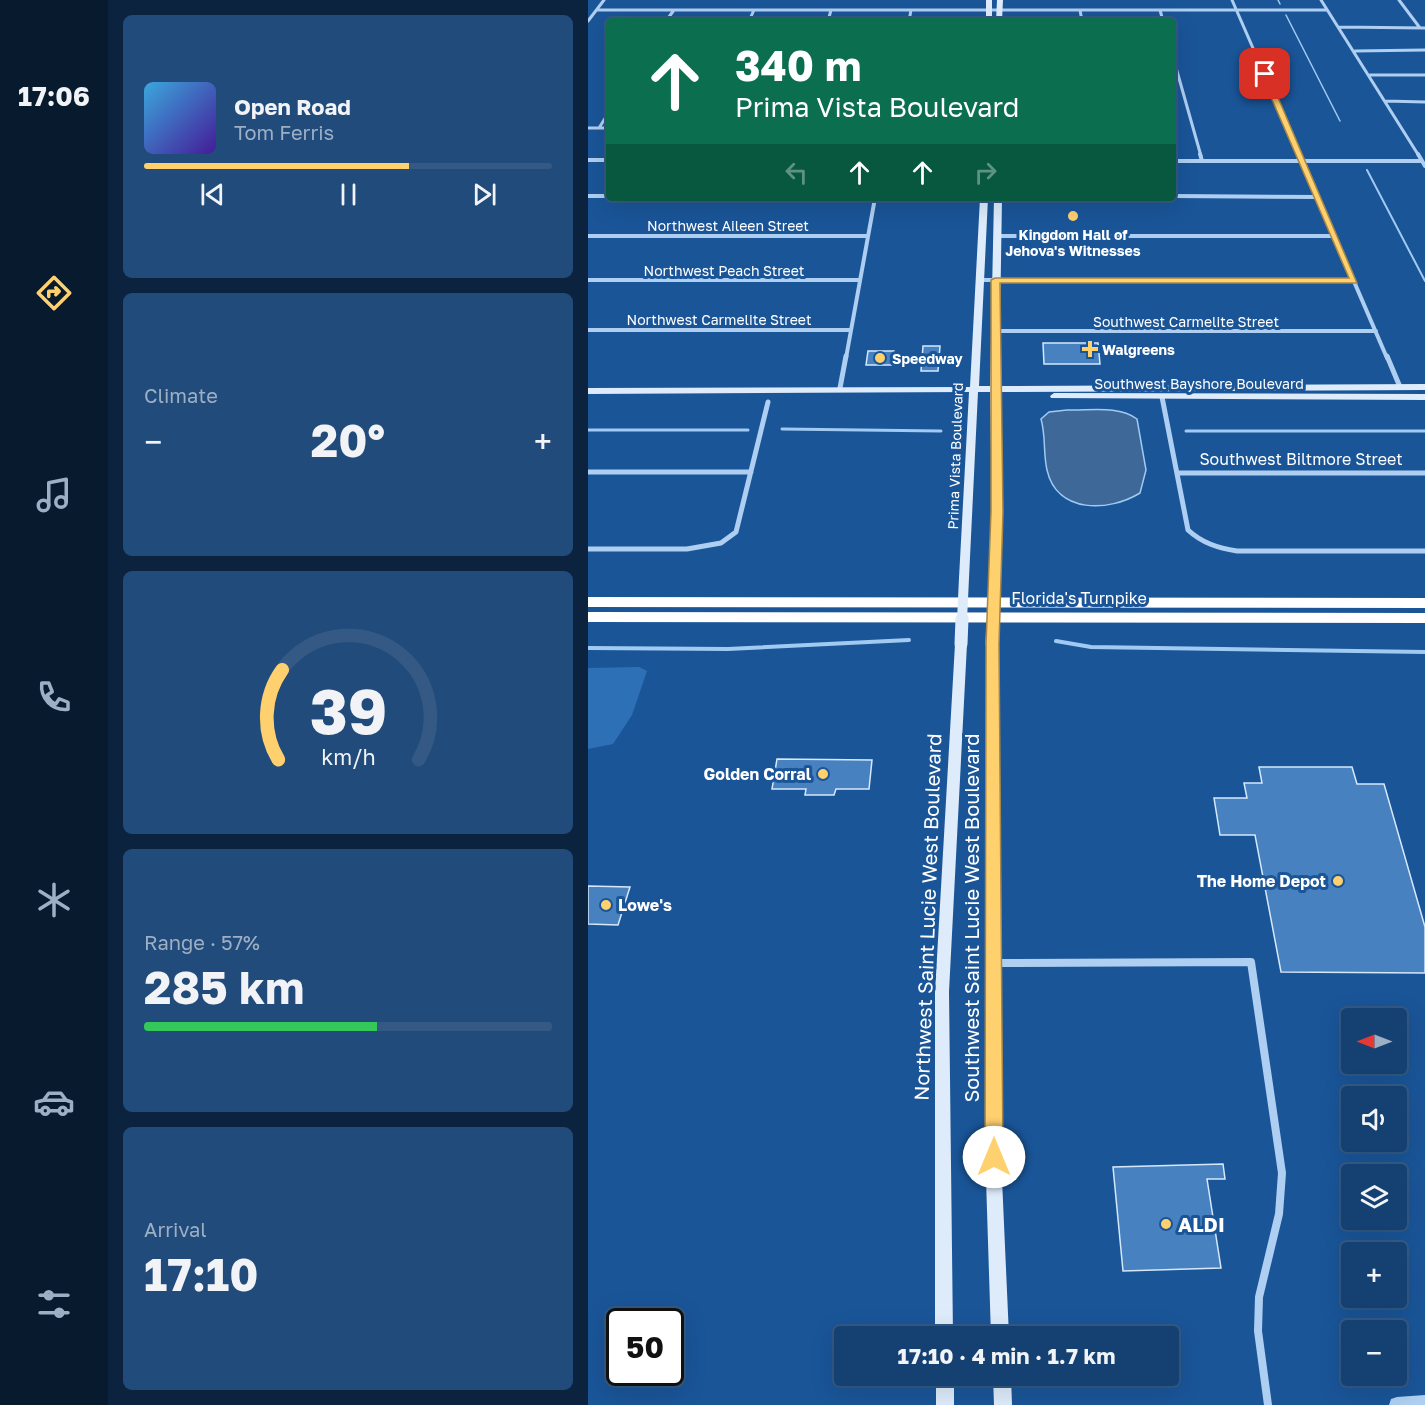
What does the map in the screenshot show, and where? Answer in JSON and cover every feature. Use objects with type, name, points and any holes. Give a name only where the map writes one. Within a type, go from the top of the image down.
[{"type":"highway","name":"Florida's Turnpike","points":[[588,602],[1425,603]]},
{"type":"highway","name":"Florida's Turnpike","points":[[588,616],[1425,618]]},
{"type":"main road","points":[[989,0],[989,18]]},
{"type":"main road","points":[[999,18],[1000,0]]},
{"type":"main road","name":"Prima Vista Boulevard","points":[[961,644],[972,391],[984,201]]},
{"type":"main road","points":[[994,392],[998,201]]},
{"type":"main road","points":[[1245,397],[1255,394],[1316,393],[1323,392],[1327,387]]},
{"type":"main road","name":"Southwest Bayshore Boulevard","points":[[994,392],[1327,387],[1400,387],[1425,391]]},
{"type":"main road","points":[[588,391],[745,391],[840,388],[972,391]]},
{"type":"main road","points":[[745,391],[754,394],[972,391]]},
{"type":"main road","name":"Southwest Bayshore Boulevard","points":[[972,391],[1162,397],[1339,397],[1425,391]]},
{"type":"main road","name":"Southwest Saint Lucie West Boulevard","points":[[994,392],[997,512],[992,644],[994,1179],[1000,1326]]},
{"type":"main road","name":"Northwest Saint Lucie West Boulevard","points":[[944,1326],[942,992],[961,644]]},
{"type":"main road","points":[[945,1386],[945,1405]]},
{"type":"main road","points":[[1002,1386],[1003,1405]]},
{"type":"street","points":[[588,21],[604,0]]},
{"type":"street","points":[[1232,0],[1400,387]]},
{"type":"street","points":[[1321,0],[1424,163]]},
{"type":"street","points":[[1399,0],[1423,27]]},
{"type":"street","points":[[597,10],[1327,10]]},
{"type":"street","points":[[668,18],[674,10]]},
{"type":"street","points":[[750,18],[754,10]]},
{"type":"street","points":[[829,18],[831,10]]},
{"type":"street","points":[[910,18],[911,10]]},
{"type":"street","points":[[1080,10],[1081,18]]},
{"type":"street","points":[[1160,10],[1162,18]]},
{"type":"street","points":[[1338,27],[1423,27]]},
{"type":"street","points":[[1354,51],[1425,51]]},
{"type":"street","points":[[1176,68],[1202,160]]},
{"type":"street","points":[[1370,75],[1425,75]]},
{"type":"street","points":[[1385,102],[1425,102]]},
{"type":"street","points":[[599,128],[606,117]]},
{"type":"street","points":[[588,128],[606,128]]},
{"type":"street","points":[[588,160],[606,160]]},
{"type":"street","points":[[1176,160],[1424,163]]},
{"type":"street","points":[[588,196],[606,196]]},
{"type":"street","points":[[1176,196],[1318,197]]},
{"type":"street","points":[[840,388],[875,201]]},
{"type":"street","name":"Northwest Aileen Street","points":[[588,236],[868,236]]},
{"type":"street","points":[[997,236],[1334,236]]},
{"type":"street","name":"Northwest Peach Street","points":[[588,280],[860,280]]},
{"type":"street","points":[[980,280],[1354,281]]},
{"type":"street","name":"Northwest Carmelite Street","points":[[588,330],[850,330]]},
{"type":"street","name":"Southwest Carmelite Street","points":[[996,331],[1376,331]]},
{"type":"street","points":[[1162,397],[1188,530],[1196,538],[1218,549],[1425,551]]},
{"type":"street","points":[[588,549],[687,549],[721,543],[736,532],[768,402]]},
{"type":"street","points":[[588,472],[751,472]]},
{"type":"street","name":"Southwest Biltmore Street","points":[[1178,472],[1425,473]]},
{"type":"street","points":[[994,963],[1251,962],[1282,1173],[1279,1214],[1259,1297],[1258,1331],[1268,1405]]},
{"type":"street","points":[[1397,1405],[1425,1403]]},
{"type":"shaded area","points":[[1112,410],[1137,419],[1146,470],[1140,493],[1114,504],[1100,506],[1073,502],[1061,495],[1047,470],[1041,419],[1049,412]]},
{"type":"shaded area","points":[[639,667],[647,671],[632,715],[613,744],[588,749],[588,668]]},
{"type":"building","name":"Walgreens","points":[[1043,343],[1098,343],[1100,364],[1044,364]]},
{"type":"building","name":"Speedway","points":[[923,346],[940,346],[938,371],[921,371]]},
{"type":"building","name":"Speedway","points":[[868,351],[894,351],[892,365],[866,365]]},
{"type":"building","name":"Golden Corral","points":[[777,759],[872,760],[869,789],[836,789],[834,795],[805,795],[806,789],[772,789]]},
{"type":"building","name":"The Home Depot","points":[[1259,767],[1352,767],[1357,784],[1384,784],[1425,927],[1425,973],[1281,972],[1255,835],[1220,835],[1214,798],[1247,798],[1244,783],[1262,783]]},
{"type":"building","name":"Lowe's","points":[[588,886],[630,887],[618,925],[588,924]]},
{"type":"building","name":"ALDI","points":[[1223,1164],[1225,1179],[1207,1179],[1221,1268],[1123,1271],[1113,1167]]},
{"type":"waterway","points":[[1278,0],[1280,4]]},
{"type":"waterway","points":[[1286,15],[1340,121]]},
{"type":"waterway","points":[[1367,170],[1425,281]]},
{"type":"waterway","points":[[782,429],[941,431]]},
{"type":"waterway","points":[[588,430],[748,430]]},
{"type":"waterway","points":[[1186,431],[1425,431]]},
{"type":"waterway","points":[[588,648],[728,649],[909,640]]},
{"type":"waterway","points":[[1056,641],[1091,647],[1425,652]]},
{"type":"place","name":"Kingdom Hall of Jehova's Witnesses","points":[[1073,216]]},
{"type":"place","name":"Walgreens","points":[[1090,349]]},
{"type":"place","name":"Speedway","points":[[880,358]]},
{"type":"place","name":"Golden Corral","points":[[823,774]]},
{"type":"place","name":"The Home Depot","points":[[1338,881]]},
{"type":"place","name":"Lowe's","points":[[606,905]]},
{"type":"place","name":"ALDI","points":[[1166,1224]]},
{"type":"route","points":[[994,1157],[992,644],[997,512],[994,396],[995,280],[1354,281],[1265,74]]}]
